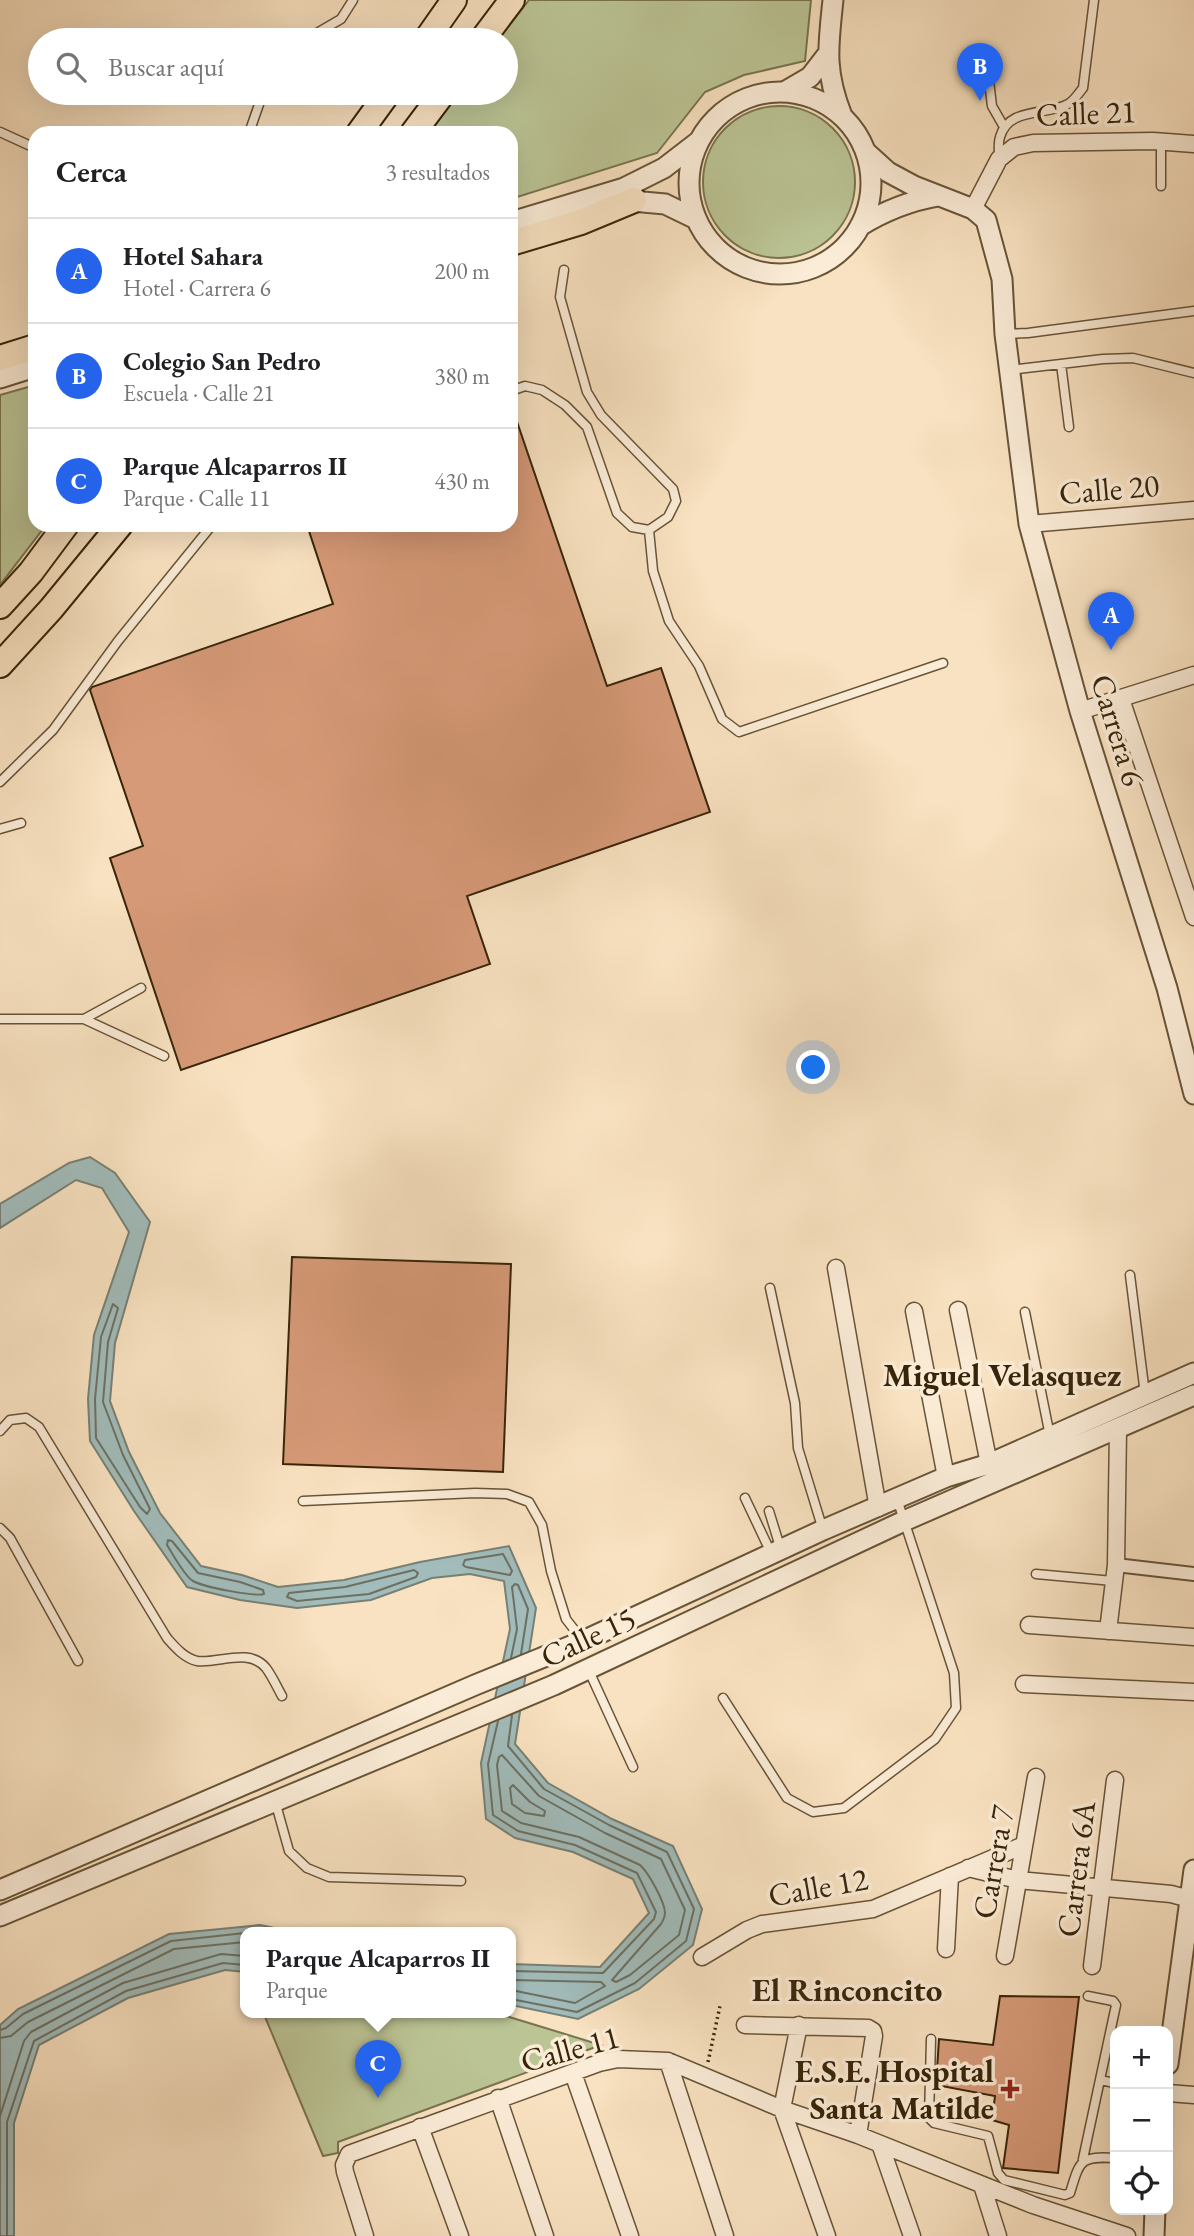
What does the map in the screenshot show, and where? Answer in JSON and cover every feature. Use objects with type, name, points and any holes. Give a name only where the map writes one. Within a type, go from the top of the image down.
[{"type":"main road","points":[[434,28],[454,0]]},
{"type":"main road","points":[[491,28],[512,0]]},
{"type":"main road","points":[[363,126],[379,105]]},
{"type":"main road","points":[[418,126],[434,105]]},
{"type":"main road","points":[[518,241],[581,222],[634,201]]},
{"type":"main road","points":[[0,358],[28,349]]},
{"type":"main road","points":[[0,606],[31,572],[61,532]]},
{"type":"main road","points":[[0,665],[51,609],[114,532]]},
{"type":"street","points":[[833,0],[827,55],[832,86],[842,116]]},
{"type":"street","points":[[518,220],[624,188],[664,168],[699,141],[711,124],[727,109],[745,99],[799,86],[810,77],[827,55]]},
{"type":"street","points":[[699,141],[691,166],[690,193],[696,219],[709,240],[728,258],[750,269],[776,274],[801,272],[825,262],[845,246],[860,226],[869,202],[871,177],[866,152],[856,132],[826,103],[786,91]]},
{"type":"street","name":"Calle 21","points":[[973,209],[999,159],[1014,147],[1033,144],[1161,141],[1194,144]]},
{"type":"street","points":[[866,152],[888,172],[914,186],[973,209]]},
{"type":"street","points":[[860,226],[913,200],[943,196]]},
{"type":"street","points":[[581,200],[665,204],[696,219]]},
{"type":"street","name":"Carrera 6","points":[[973,209],[986,220],[1002,279],[1005,334],[1029,524],[1080,711],[1167,988],[1189,1038],[1194,1094]]},
{"type":"street","points":[[0,378],[28,369]]},
{"type":"street","name":"Calle 20","points":[[1029,524],[1194,510]]},
{"type":"street","points":[[1080,711],[1194,675]]},
{"type":"street","name":"Carrera 6","points":[[1121,699],[1187,866],[1194,917]]},
{"type":"street","points":[[836,1268],[878,1508]]},
{"type":"street","points":[[958,1310],[989,1464]]},
{"type":"street","points":[[914,1311],[946,1477]]},
{"type":"street","name":"Calle 15","points":[[0,1890],[583,1641],[823,1530],[946,1477],[989,1464],[1194,1373]]},
{"type":"street","name":"Calle 15","points":[[0,1916],[589,1670],[904,1521],[1194,1395]]},
{"type":"street","points":[[1108,1631],[1115,1573],[1118,1430]]},
{"type":"street","points":[[1115,1573],[1194,1574]]},
{"type":"street","points":[[1029,1625],[1194,1637]]},
{"type":"street","points":[[583,1641],[589,1670]]},
{"type":"street","points":[[1024,1684],[1194,1692]]},
{"type":"street","points":[[268,1774],[275,1801]]},
{"type":"street","name":"Carrera 7","points":[[1005,1955],[1036,1777]]},
{"type":"street","name":"Carrera 6A","points":[[1092,1966],[1115,1780]]},
{"type":"street","name":"Calle 12","points":[[702,1957],[762,1924],[873,1909],[1024,1846]]},
{"type":"street","points":[[968,1868],[1018,1880],[1171,1894],[1191,1899]]},
{"type":"street","points":[[1173,2028],[1194,1870]]},
{"type":"street","points":[[946,1949],[950,1876]]},
{"type":"street","points":[[745,2025],[868,2028],[873,2031],[858,2135]]},
{"type":"street","points":[[799,2025],[782,2109],[827,2236]]},
{"type":"street","name":"Calle 11","points":[[365,2236],[345,2172],[345,2160],[354,2151],[498,2098],[618,2059],[668,2061],[782,2109],[858,2135],[1033,2205],[1127,2236]]},
{"type":"street","points":[[668,2061],[726,2236]]},
{"type":"street","points":[[573,2073],[630,2236]]},
{"type":"street","points":[[1173,2093],[1194,2095]]},
{"type":"street","points":[[498,2098],[545,2236]]},
{"type":"street","points":[[420,2127],[460,2236]]},
{"type":"street","points":[[880,2144],[912,2236]]},
{"type":"street","points":[[982,2185],[998,2236]]},
{"type":"street","points":[[1154,2236],[1155,2215]]},
{"type":"lane","points":[[326,28],[341,19],[353,0]]},
{"type":"lane","points":[[999,159],[1000,138],[1004,127],[1012,119],[1066,106],[1083,88],[1094,0]]},
{"type":"lane","points":[[989,81],[992,106],[1004,127]]},
{"type":"lane","points":[[251,126],[259,105]]},
{"type":"lane","points":[[0,132],[28,145]]},
{"type":"lane","points":[[1161,141],[1161,186]]},
{"type":"lane","points":[[518,388],[525,386],[542,390],[565,405],[587,427],[617,513],[632,527],[649,530],[668,517],[676,501],[673,489],[601,415],[587,392],[560,297],[564,270]]},
{"type":"lane","points":[[1005,334],[1194,311]]},
{"type":"lane","points":[[1009,370],[1132,358],[1194,373]]},
{"type":"lane","points":[[1061,364],[1069,427]]},
{"type":"lane","points":[[587,427],[601,415]]},
{"type":"lane","points":[[649,530],[653,571],[669,621],[699,666],[722,719],[739,732],[943,663]]},
{"type":"lane","points":[[0,782],[53,730],[118,641],[206,532]]},
{"type":"lane","points":[[0,829],[21,822]]},
{"type":"lane","points":[[84,1019],[141,988]]},
{"type":"lane","points":[[0,1019],[84,1019],[164,1056]]},
{"type":"lane","points":[[1130,1275],[1145,1394]]},
{"type":"lane","points":[[770,1288],[794,1403],[798,1448],[823,1530]]},
{"type":"lane","points":[[1025,1312],[1050,1436]]},
{"type":"lane","points":[[0,1431],[10,1420],[26,1418],[39,1427],[167,1638],[179,1652],[197,1661],[246,1657],[257,1661],[265,1666],[282,1696]]},
{"type":"lane","points":[[303,1501],[475,1493],[508,1494],[529,1502],[542,1525],[551,1571],[566,1619],[583,1641]]},
{"type":"lane","points":[[745,1498],[777,1552]]},
{"type":"lane","points":[[723,1698],[787,1798],[813,1812],[844,1808],[935,1739],[956,1708],[954,1673],[897,1499]]},
{"type":"lane","points":[[769,1511],[777,1552]]},
{"type":"lane","points":[[0,1528],[10,1538],[78,1661]]},
{"type":"lane","points":[[1036,1574],[1115,1573]]},
{"type":"lane","points":[[589,1670],[633,1767]]},
{"type":"lane","points":[[275,1801],[289,1851],[307,1868],[329,1877],[461,1881]]},
{"type":"lane","points":[[931,2039],[929,2118],[934,2123],[988,2136],[1000,2177],[1065,2196],[1070,2193],[1083,2160],[1116,2006],[1113,2001],[1088,1996]]},
{"type":"lane","points":[[1100,2080],[1110,2082]]},
{"type":"lane","points":[[1083,2160],[1093,2157],[1110,2158]]},
{"type":"path","points":[[705,2075],[720,2006]]},
{"type":"green space","points":[[529,0],[811,0],[805,61],[744,75],[705,92],[657,153],[518,197],[518,126],[433,126],[449,105],[518,105],[518,28],[507,28]]},
{"type":"green space","points":[[779,106],[808,112],[833,128],[849,153],[855,182],[849,211],[833,236],[808,252],[779,258],[750,252],[725,236],[709,211],[703,182],[709,153],[725,128],[750,112]]},
{"type":"green space","points":[[28,387],[28,532],[41,532],[0,585],[0,395]]},
{"type":"green space","points":[[266,2018],[513,2018],[601,2045],[338,2142],[338,2153],[323,2156]]},
{"type":"water","points":[[90,1157],[115,1173],[150,1222],[115,1343],[110,1401],[129,1452],[160,1513],[201,1566],[242,1575],[278,1587],[344,1580],[420,1562],[509,1546],[536,1608],[515,1744],[548,1783],[612,1819],[673,1846],[702,1909],[693,1945],[639,1989],[578,2019],[516,2006],[516,1964],[600,1967],[649,1913],[633,1879],[573,1852],[515,1838],[486,1819],[481,1763],[510,1629],[504,1581],[470,1574],[432,1578],[371,1600],[297,1608],[240,1600],[187,1587],[134,1511],[90,1441],[88,1399],[94,1335],[129,1232],[102,1188],[76,1180],[0,1228],[0,1204],[69,1163]]},
{"type":"water","points":[[260,1925],[270,1927],[240,1927],[240,1972],[225,1970],[128,1998],[39,2045],[14,2123],[14,2236],[0,2236],[0,2025],[18,2009],[169,1934]]},
{"type":"building","points":[[518,425],[607,686],[661,668],[710,812],[467,896],[490,964],[181,1070],[110,858],[143,846],[90,690],[92,687],[333,604],[309,532],[518,532]]},
{"type":"building","points":[[292,1257],[511,1264],[503,1472],[283,1464]]},
{"type":"building","points":[[1000,1996],[1079,1997],[1058,2173],[1003,2168],[1009,2125],[992,2120],[995,2096],[936,2085],[939,2039],[993,2045]]},
{"type":"place","name":"Colegio San Pedro","points":[[980,101]]},
{"type":"place","name":"Hotel Sahara","points":[[1111,650]]},
{"type":"place","name":"E.S.E. Hospital Santa Matilde","points":[[1010,2089]]},
{"type":"place","name":"Parque Alcaparros II","points":[[378,2098]]},
{"type":"district","name":"Miguel Velasquez","points":[[1002,1374]]},
{"type":"district","name":"El Rinconcito","points":[[847,1989]]}]
